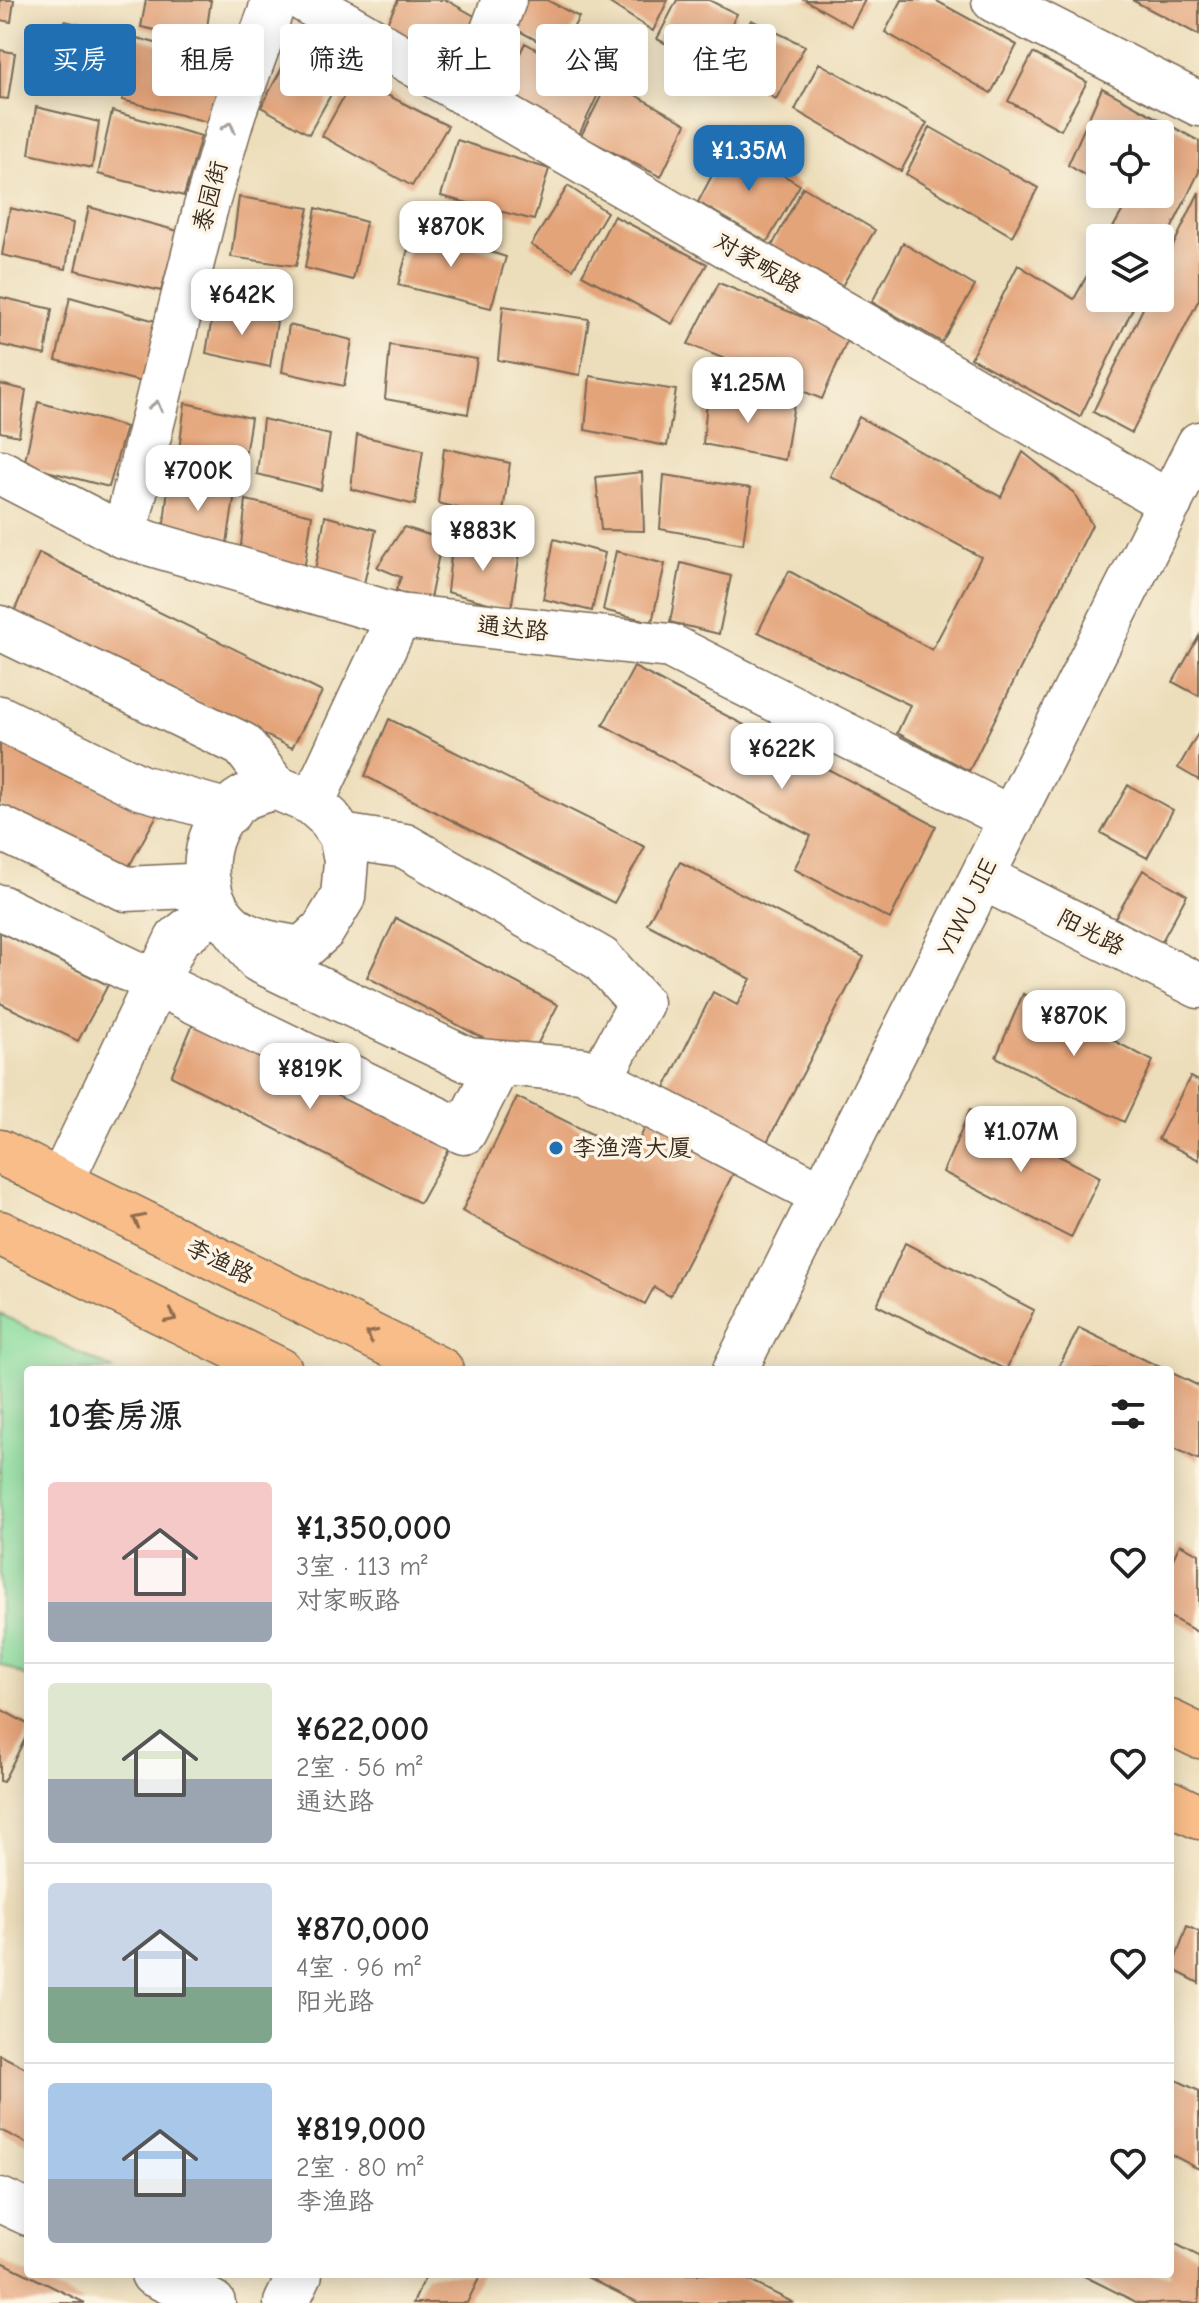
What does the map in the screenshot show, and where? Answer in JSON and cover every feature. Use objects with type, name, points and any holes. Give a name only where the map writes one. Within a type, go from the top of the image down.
[{"type":"main road","name":"李渔路","points":[[0,1152],[433,1366]]},
{"type":"main road","points":[[0,1233],[272,1366]]},
{"type":"main road","points":[[1174,1724],[1199,1736]]},
{"type":"main road","points":[[1174,1805],[1199,1817]]},
{"type":"street","name":"泰园街","points":[[124,536],[205,210],[234,111],[273,0]]},
{"type":"street","name":"对家畈路","points":[[304,0],[408,60]]},
{"type":"street","points":[[495,24],[504,0]]},
{"type":"street","points":[[994,0],[1199,104]]},
{"type":"street","name":"对家畈路","points":[[471,96],[1170,503]]},
{"type":"street","name":"YIWU JIE","points":[[737,1366],[1199,444]]},
{"type":"street","name":"通达路","points":[[0,472],[124,536],[399,616],[670,646],[1012,819]]},
{"type":"street","points":[[294,795],[399,616]]},
{"type":"street","points":[[0,628],[243,745],[294,795],[329,818],[341,836],[346,861],[343,897],[323,930],[302,949],[266,942],[219,907],[126,889],[0,828]]},
{"type":"street","points":[[0,718],[140,787],[229,812]]},
{"type":"street","points":[[294,795],[244,798],[212,834],[206,857],[219,907],[258,960],[468,1060],[582,1070],[823,1195]]},
{"type":"street","points":[[341,836],[405,846],[601,959],[641,1003],[599,1080]]},
{"type":"street","name":"阳光路","points":[[982,877],[1199,986]]},
{"type":"street","points":[[0,907],[464,1132],[499,1063]]},
{"type":"street","points":[[61,1182],[177,939],[219,907]]},
{"type":"street","points":[[0,2200],[24,2211]]},
{"type":"street","points":[[161,2278],[213,2303]]},
{"type":"street","points":[[286,2303],[298,2278]]},
{"type":"green space","points":[[0,1314],[106,1366],[24,1366],[24,1676],[0,1664]]},
{"type":"building","points":[[0,0],[14,0],[11,22],[0,20]]},
{"type":"building","points":[[146,0],[211,0],[207,24],[152,24],[152,29],[141,27]]},
{"type":"building","points":[[398,0],[446,0],[485,22],[408,24],[408,48],[392,40],[392,24],[386,24]]},
{"type":"building","points":[[519,0],[547,0],[579,17],[575,24],[536,24],[536,40],[520,31],[520,24],[508,24]]},
{"type":"building","points":[[605,0],[668,0],[653,31],[648,24],[642,24]]},
{"type":"building","points":[[677,0],[709,0],[737,14],[732,24],[665,24]]},
{"type":"building","points":[[805,0],[865,0],[851,26]]},
{"type":"building","points":[[902,0],[935,0],[1017,45],[991,93],[885,32]]},
{"type":"building","points":[[1132,0],[1199,0],[1199,35]]},
{"type":"building","points":[[664,25],[664,43],[657,39]]},
{"type":"building","points":[[776,32],[805,46],[776,99],[770,96],[776,96]]},
{"type":"building","points":[[137,38],[152,42],[152,96],[215,96],[208,122],[122,100],[123,96],[136,96]]},
{"type":"building","points":[[525,43],[536,49],[536,96],[597,96],[577,139],[498,98],[520,96],[520,53]]},
{"type":"building","points":[[0,50],[15,53],[8,99],[0,98]]},
{"type":"building","points":[[1033,53],[1087,82],[1061,130],[1008,101]]},
{"type":"building","points":[[819,63],[927,123],[901,171],[795,110]]},
{"type":"building","points":[[280,72],[280,96],[330,96],[309,134],[261,107]]},
{"type":"building","points":[[1102,88],[1161,120],[1088,120]]},
{"type":"building","points":[[344,96],[389,96],[448,126],[412,186],[322,136]]},
{"type":"building","points":[[601,96],[637,96],[686,124],[661,177],[581,136]]},
{"type":"building","points":[[36,107],[99,122],[92,168],[29,154]]},
{"type":"building","points":[[112,111],[201,136],[184,196],[98,174]]},
{"type":"building","points":[[1086,124],[1086,176],[1068,165]]},
{"type":"building","points":[[930,127],[1038,188],[1012,236],[906,174]]},
{"type":"building","points":[[1174,127],[1199,141],[1199,172],[1174,224],[1115,224],[1124,208],[1174,208]]},
{"type":"building","points":[[457,140],[549,169],[534,220],[441,196]]},
{"type":"building","points":[[729,143],[800,185],[767,242],[698,202]]},
{"type":"building","points":[[568,186],[607,212],[573,269],[531,245]]},
{"type":"building","points":[[803,187],[875,230],[842,286],[772,246]]},
{"type":"building","points":[[1199,192],[1199,299],[1132,433],[1093,412],[1141,312],[1174,312],[1174,244]]},
{"type":"building","points":[[239,197],[309,208],[296,266],[231,257]]},
{"type":"building","points":[[89,207],[178,231],[161,291],[75,270]]},
{"type":"building","points":[[10,208],[73,223],[66,269],[2,255]]},
{"type":"building","points":[[316,208],[366,222],[353,280],[305,268]]},
{"type":"building","points":[[614,216],[707,264],[672,324],[582,275]]},
{"type":"building","points":[[414,228],[506,257],[491,308],[398,285]]},
{"type":"building","points":[[903,243],[975,286],[942,342],[872,302]]},
{"type":"building","points":[[1018,265],[1074,299],[1086,277],[1086,312],[1131,312],[1080,417],[971,358]]},
{"type":"building","points":[[719,283],[849,336],[822,399],[688,344]]},
{"type":"building","points":[[0,297],[52,309],[45,355],[0,345]]},
{"type":"building","points":[[70,297],[159,322],[142,382],[56,360]]},
{"type":"building","points":[[214,306],[277,321],[270,367],[206,353]]},
{"type":"building","points":[[503,306],[589,319],[580,375],[498,360]]},
{"type":"building","points":[[289,325],[352,340],[344,386],[282,372]]},
{"type":"building","points":[[390,345],[477,359],[468,414],[385,399]]},
{"type":"building","points":[[590,376],[676,390],[667,446],[585,430]]},
{"type":"building","points":[[0,384],[26,390],[19,436],[0,432]]},
{"type":"building","points":[[708,391],[794,404],[785,460],[703,444]]},
{"type":"building","points":[[38,402],[126,427],[109,487],[24,465]]},
{"type":"building","points":[[185,403],[251,418],[242,474],[178,458]]},
{"type":"building","points":[[859,417],[1001,497],[1023,452],[1074,493],[1092,525],[969,771],[897,733],[910,705],[758,632],[789,571],[932,650],[981,557],[830,476]]},
{"type":"building","points":[[263,419],[330,435],[321,490],[257,474]]},
{"type":"building","points":[[357,435],[423,450],[415,505],[351,489]]},
{"type":"building","points":[[444,448],[510,463],[502,519],[438,503]]},
{"type":"building","points":[[642,472],[644,531],[601,530],[596,477]]},
{"type":"building","points":[[664,475],[751,488],[743,544],[660,529]]},
{"type":"building","points":[[169,478],[235,493],[226,549],[163,533]]},
{"type":"building","points":[[246,500],[312,515],[304,571],[240,554]]},
{"type":"building","points":[[325,516],[376,530],[363,588],[314,576]]},
{"type":"building","points":[[404,527],[442,539],[429,604],[396,590],[401,577],[377,567]]},
{"type":"building","points":[[453,538],[520,553],[511,609],[447,592]]},
{"type":"building","points":[[554,539],[605,553],[592,611],[543,599]]},
{"type":"building","points":[[616,551],[665,564],[652,622],[603,610]]},
{"type":"building","points":[[39,553],[322,692],[292,748],[14,612]]},
{"type":"building","points":[[681,563],[731,576],[719,634],[670,622]]},
{"type":"building","points":[[1199,636],[1199,696],[1173,682]]},
{"type":"building","points":[[634,667],[936,826],[890,919],[794,869],[811,836],[603,725]]},
{"type":"building","points":[[389,719],[645,847],[614,903],[365,776]]},
{"type":"building","points":[[1199,732],[1199,780],[1178,768]]},
{"type":"building","points":[[0,737],[157,815],[126,872],[0,807]]},
{"type":"building","points":[[1128,785],[1173,810],[1147,858],[1101,833]]},
{"type":"building","name":"李渔湾大厦","points":[[680,862],[864,957],[767,1142],[753,1135],[670,1296],[654,1287],[645,1304],[462,1211],[517,1097],[632,1154],[713,992],[737,1005],[751,979],[647,924]]},
{"type":"building","points":[[1143,870],[1187,895],[1161,943],[1115,918]]},
{"type":"building","points":[[396,918],[558,1005],[528,1062],[367,977]]},
{"type":"building","points":[[0,932],[108,985],[78,1041],[0,1003]]},
{"type":"building","points":[[1023,994],[1153,1061],[1124,1122],[996,1057]]},
{"type":"building","points":[[195,1019],[451,1146],[420,1203],[171,1076]]},
{"type":"building","points":[[1190,1077],[1199,1081],[1199,1160],[1158,1139]]},
{"type":"building","points":[[970,1110],[1100,1177],[1071,1238],[943,1172]]},
{"type":"building","points":[[905,1243],[1034,1310],[1008,1366],[998,1366],[877,1305]]},
{"type":"building","points":[[1079,1328],[1158,1366],[1059,1366]]},
{"type":"building","points":[[1174,1374],[1199,1386],[1199,1460],[1174,1448]]},
{"type":"building","points":[[1180,1544],[1199,1554],[1199,1633],[1174,1619],[1174,1557]]},
{"type":"building","points":[[0,1709],[24,1722],[24,1741],[3,1782],[0,1781]]},
{"type":"building","points":[[1187,1926],[1199,1932],[1199,1983],[1174,1970]]},
{"type":"building","points":[[0,2055],[24,2067],[24,2142],[0,2130]]},
{"type":"building","points":[[1174,2079],[1199,2091],[1199,2169],[1174,2156]]},
{"type":"building","points":[[1174,2243],[1199,2256],[1199,2303],[1138,2303],[1088,2278],[1174,2278]]},
{"type":"building","points":[[0,2261],[24,2273],[24,2278],[34,2278],[85,2303],[0,2303]]},
{"type":"building","points":[[425,2278],[479,2278],[467,2303],[413,2303]]},
{"type":"building","points":[[589,2278],[744,2278],[794,2303],[639,2303]]},
{"type":"place","name":"李渔湾大厦","points":[[556,1148]]}]
